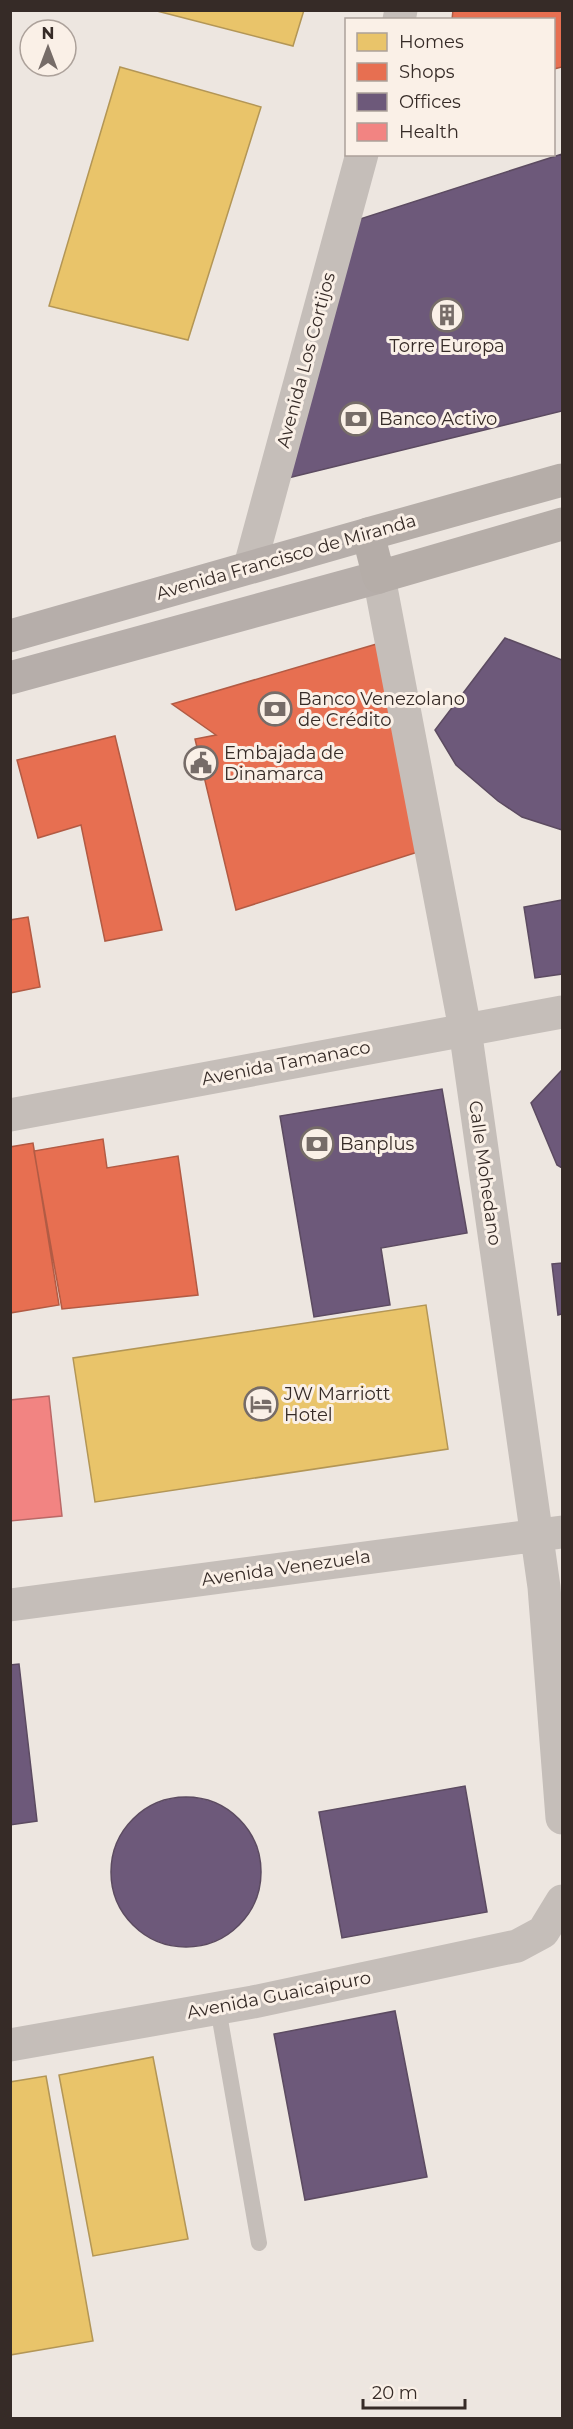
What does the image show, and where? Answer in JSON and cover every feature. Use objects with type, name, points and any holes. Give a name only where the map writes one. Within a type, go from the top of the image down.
[{"type":"main road","name":"Avenida Francisco de Miranda","points":[[10,636],[250,566],[562,480]]},
{"type":"main road","points":[[10,678],[562,524]]},
{"type":"main road","name":"Calle Mohedano","points":[[368,534],[379,576]]},
{"type":"street","name":"Avenida Los Cortijos","points":[[250,566],[361,156]]},
{"type":"street","name":"Calle Mohedano","points":[[379,576],[465,1029],[549,1534],[544,1587],[562,1818]]},
{"type":"street","name":"Avenida Tamanaco","points":[[10,1115],[562,1012]]},
{"type":"street","name":"Avenida Venezuela","points":[[10,1605],[549,1534]]},
{"type":"street","name":"Avenida Guaicaipuro","points":[[10,2044],[218,2008],[517,1946],[543,1932],[562,1901]]},
{"type":"lane","points":[[218,2008],[259,2243]]},
{"type":"building: Homes","points":[[153,10],[304,10],[293,46]]},
{"type":"building: Homes","points":[[120,67],[261,107],[188,340],[49,306]]},
{"type":"building: Homes","name":"JW Marriott Hotel","points":[[426,1305],[448,1449],[95,1502],[73,1358]]},
{"type":"building: Homes","points":[[153,2057],[188,2239],[93,2256],[59,2075]]},
{"type":"building: Homes","points":[[46,2076],[93,2341],[10,2355],[10,2082]]},
{"type":"building: Shops","points":[[453,10],[562,10],[562,67],[555,69],[555,18],[452,18]]},
{"type":"building: Shops","points":[[380,643],[421,851],[236,910],[195,739],[216,735],[172,704]]},
{"type":"building: Shops","points":[[115,736],[162,930],[105,941],[81,825],[38,838],[17,760]]},
{"type":"building: Shops","points":[[28,917],[40,987],[10,993],[10,920]]},
{"type":"building: Shops","points":[[103,1139],[107,1168],[178,1156],[198,1295],[62,1309],[34,1151]]},
{"type":"building: Shops","points":[[33,1143],[59,1305],[10,1313],[10,1147]]},
{"type":"building: Offices","name":"Torre Europa","points":[[562,154],[562,411],[284,479],[360,219]]},
{"type":"building: Offices","points":[[505,638],[562,660],[562,830],[522,817],[498,801],[456,765],[435,730]]},
{"type":"building: Offices","points":[[562,900],[562,974],[535,978],[524,907]]},
{"type":"building: Offices","points":[[562,1070],[562,1168],[557,1165],[531,1103]]},
{"type":"building: Offices","points":[[442,1089],[467,1233],[381,1248],[390,1305],[314,1317],[280,1116]]},
{"type":"building: Offices","points":[[562,1263],[562,1314],[558,1315],[552,1264]]},
{"type":"building: Offices","points":[[19,1664],[37,1821],[10,1825],[10,1665]]},
{"type":"building: Offices","points":[[465,1786],[487,1912],[342,1938],[319,1812]]},
{"type":"building: Offices","points":[[186,1797],[215,1802],[228,1809],[239,1819],[249,1830],[256,1843],[261,1872],[256,1901],[249,1914],[239,1925],[228,1935],[215,1942],[186,1947],[157,1942],[144,1935],[133,1925],[123,1914],[116,1901],[111,1872],[116,1843],[123,1830],[133,1819],[144,1809],[157,1802]]},
{"type":"building: Offices","points":[[395,2011],[427,2177],[305,2200],[274,2034]]},
{"type":"building: Health","points":[[49,1396],[62,1516],[10,1521],[10,1400]]},
{"type":"place","name":"Torre Europa","points":[[447,315]]},
{"type":"place","name":"Banco Activo","points":[[356,419]]},
{"type":"place","name":"Banco Venezolano de Crédito","points":[[275,709]]},
{"type":"place","name":"Embajada de Dinamarca","points":[[201,763]]},
{"type":"place","name":"Banplus","points":[[317,1144]]},
{"type":"place","name":"JW Marriott Hotel","points":[[261,1404]]}]
